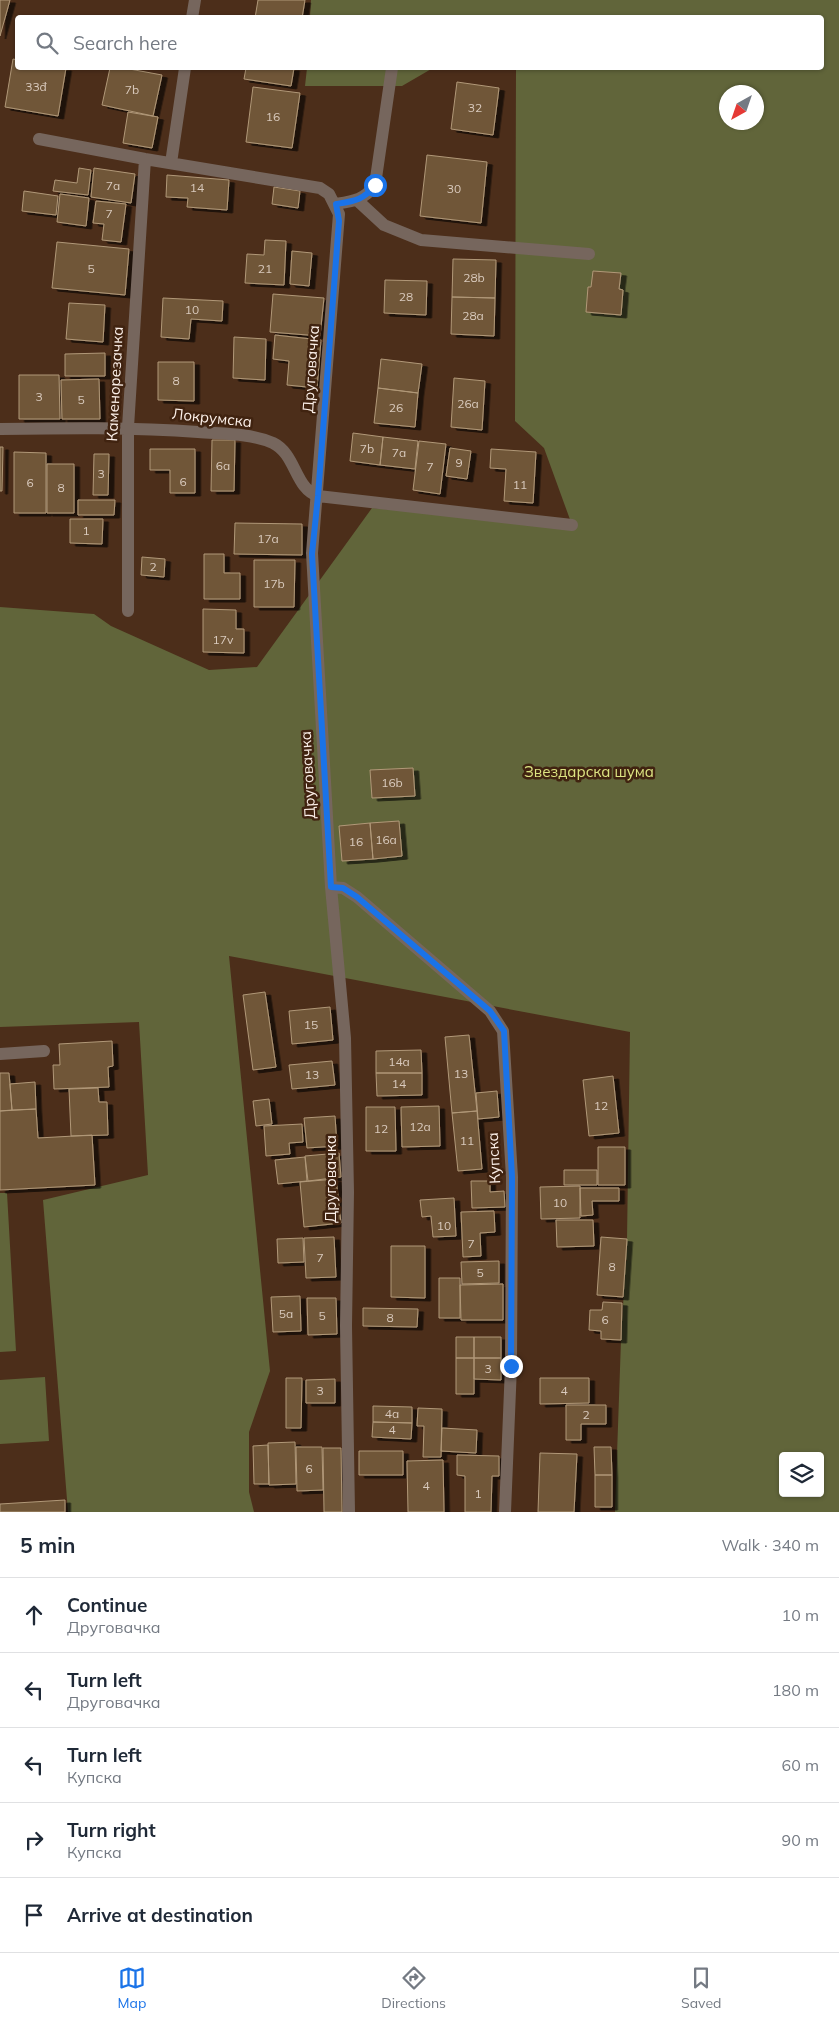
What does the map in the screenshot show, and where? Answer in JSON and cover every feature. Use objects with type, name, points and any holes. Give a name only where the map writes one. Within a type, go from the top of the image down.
[{"type":"street","points":[[192,15],[195,0]]},
{"type":"street","points":[[171,163],[185,70]]},
{"type":"street","points":[[39,139],[144,159],[320,188],[336,204],[358,201],[368,195],[375,185],[392,70]]},
{"type":"street","name":"Каменорезачка","points":[[128,611],[128,427],[144,159]]},
{"type":"street","points":[[358,201],[384,225],[421,240],[589,254]]},
{"type":"street","name":"Друговачка","points":[[336,204],[339,221],[312,554],[331,887],[345,1038],[349,1512]]},
{"type":"street","name":"Локрумска","points":[[0,429],[128,427],[240,435],[274,444],[287,455],[309,493],[318,496]]},
{"type":"street","points":[[318,496],[572,525]]},
{"type":"street","name":"Купска","points":[[331,887],[343,888],[357,897],[490,1011],[504,1031],[512,1177],[511,1366],[505,1512]]},
{"type":"street","points":[[0,1054],[44,1050]]},
{"type":"green space","name":"Звездарска шума","points":[[311,0],[839,0],[839,1512],[615,1512],[621,1340],[627,1239],[630,1032],[229,956],[270,1371],[249,1432],[249,1492],[254,1512],[68,1512],[43,1200],[148,1175],[139,1022],[0,1027],[0,607],[94,614],[111,626],[209,670],[257,667],[372,508],[572,525],[544,448],[515,421],[516,70],[824,70],[824,15],[310,15]]},
{"type":"green space","points":[[307,70],[430,70],[402,86],[305,86]]},
{"type":"green space","points":[[0,1193],[7,1193],[16,1351],[0,1352]]},
{"type":"green space","points":[[45,1377],[49,1441],[0,1444],[0,1380]]},
{"type":"building","points":[[0,0],[10,0],[0,36]]},
{"type":"building","points":[[258,0],[305,0],[302,15],[256,15]]},
{"type":"building","points":[[13,59],[15,59],[15,70],[66,70],[58,116],[5,107]]},
{"type":"building","points":[[110,70],[135,70],[162,75],[153,116],[102,105]]},
{"type":"building","points":[[246,70],[294,70],[291,86],[244,79]]},
{"type":"building","points":[[457,82],[499,88],[493,135],[451,129]]},
{"type":"building","points":[[253,87],[300,93],[292,148],[246,142]]},
{"type":"building","points":[[128,112],[158,117],[152,148],[123,143]]},
{"type":"building","points":[[427,155],[487,162],[481,223],[420,216]]},
{"type":"building","points":[[79,168],[91,170],[88,195],[53,191],[55,180],[77,183]]},
{"type":"building","points":[[94,168],[135,174],[131,203],[91,197]]},
{"type":"building","points":[[167,175],[229,180],[227,210],[187,207],[188,198],[166,197]]},
{"type":"building","points":[[274,187],[300,191],[298,208],[272,204]]},
{"type":"building","points":[[24,191],[58,196],[56,215],[22,211]]},
{"type":"building","points":[[60,194],[89,198],[86,226],[57,222]]},
{"type":"building","points":[[96,201],[126,204],[121,242],[102,240],[104,224],[93,223]]},
{"type":"building","points":[[265,240],[286,241],[284,285],[245,283],[247,254],[264,255]]},
{"type":"building","points":[[57,242],[129,249],[125,295],[52,288]]},
{"type":"building","points":[[292,251],[312,253],[309,286],[290,284]]},
{"type":"building","points":[[453,259],[496,260],[495,298],[452,297]]},
{"type":"building","points":[[593,271],[621,273],[619,289],[623,290],[621,315],[586,312],[588,287],[591,287]]},
{"type":"building","points":[[385,280],[427,281],[426,315],[384,313]]},
{"type":"building","points":[[273,294],[324,298],[320,336],[270,332]]},
{"type":"building","points":[[452,297],[495,298],[494,336],[451,334]]},
{"type":"building","points":[[163,298],[223,301],[222,321],[191,319],[189,339],[161,337]]},
{"type":"building","points":[[69,303],[105,305],[103,342],[66,339]]},
{"type":"building","points":[[275,335],[321,340],[317,388],[287,385],[289,361],[273,359]]},
{"type":"building","points":[[234,337],[266,339],[265,380],[233,378]]},
{"type":"building","points":[[105,353],[105,376],[65,376],[65,354]]},
{"type":"building","points":[[381,359],[422,364],[418,393],[378,388]]},
{"type":"building","points":[[158,362],[194,362],[194,401],[158,400]]},
{"type":"building","points":[[19,375],[59,375],[60,419],[19,419]]},
{"type":"building","points":[[454,378],[485,381],[482,430],[451,427]]},
{"type":"building","points":[[99,379],[100,419],[62,419],[61,380]]},
{"type":"building","points":[[378,388],[418,393],[415,427],[374,423]]},
{"type":"building","points":[[353,433],[383,437],[380,465],[350,461]]},
{"type":"building","points":[[383,437],[418,441],[415,469],[380,465]]},
{"type":"building","points":[[212,440],[235,440],[234,491],[211,491]]},
{"type":"building","points":[[419,441],[446,444],[440,494],[413,490]]},
{"type":"building","points":[[0,447],[3,447],[2,491],[0,491]]},
{"type":"building","points":[[450,448],[471,451],[467,479],[446,476]]},
{"type":"building","points":[[150,449],[195,449],[195,493],[170,493],[170,470],[150,470]]},
{"type":"building","points":[[491,449],[536,452],[533,503],[504,501],[506,469],[490,468]]},
{"type":"building","points":[[14,452],[46,453],[46,513],[14,513]]},
{"type":"building","points":[[94,454],[109,454],[108,495],[93,495]]},
{"type":"building","points":[[47,464],[74,464],[74,513],[47,513]]},
{"type":"building","points":[[78,500],[115,500],[114,515],[78,515]]},
{"type":"building","points":[[70,519],[103,519],[102,544],[70,543]]},
{"type":"building","points":[[235,523],[302,524],[302,555],[234,554]]},
{"type":"building","points":[[204,554],[224,554],[224,573],[240,573],[240,599],[204,599]]},
{"type":"building","points":[[142,557],[165,559],[164,577],[141,575]]},
{"type":"building","points":[[254,560],[295,560],[294,607],[254,607]]},
{"type":"building","points":[[203,609],[236,610],[236,629],[244,629],[244,653],[203,652]]},
{"type":"building","points":[[413,768],[415,796],[372,798],[370,770]]},
{"type":"building","points":[[399,821],[402,856],[373,859],[370,823]]},
{"type":"building","points":[[370,823],[373,859],[342,861],[339,826]]},
{"type":"building","points":[[265,992],[276,1067],[253,1070],[243,995]]},
{"type":"building","points":[[330,1007],[333,1040],[292,1044],[289,1011]]},
{"type":"building","points":[[469,1035],[477,1111],[452,1113],[445,1037]]},
{"type":"building","points":[[112,1041],[113,1066],[108,1067],[109,1087],[54,1089],[53,1065],[60,1065],[59,1044]]},
{"type":"building","points":[[421,1050],[422,1073],[376,1073],[376,1051]]},
{"type":"building","points":[[332,1061],[335,1085],[292,1089],[289,1065]]},
{"type":"building","points":[[0,1073],[9,1073],[12,1110],[0,1111]]},
{"type":"building","points":[[376,1073],[422,1073],[422,1095],[377,1096]]},
{"type":"building","points":[[613,1076],[619,1133],[589,1136],[583,1080]]},
{"type":"building","points":[[35,1082],[36,1109],[12,1110],[10,1084]]},
{"type":"building","points":[[98,1088],[99,1102],[107,1102],[108,1135],[71,1136],[69,1089]]},
{"type":"building","points":[[497,1091],[499,1117],[478,1119],[476,1093]]},
{"type":"building","points":[[269,1099],[272,1124],[256,1126],[253,1101]]},
{"type":"building","points":[[439,1106],[440,1146],[402,1147],[401,1107]]},
{"type":"building","points":[[366,1107],[395,1107],[396,1151],[366,1151]]},
{"type":"building","points":[[36,1109],[38,1138],[92,1135],[95,1185],[0,1190],[0,1111]]},
{"type":"building","points":[[477,1111],[482,1169],[458,1171],[452,1113]]},
{"type":"building","points":[[335,1116],[337,1146],[307,1148],[304,1118]]},
{"type":"building","points":[[302,1124],[303,1142],[289,1143],[290,1154],[266,1156],[264,1126]]},
{"type":"building","points":[[598,1147],[625,1147],[625,1185],[598,1185]]},
{"type":"building","points":[[339,1153],[341,1177],[308,1181],[305,1156]]},
{"type":"building","points":[[305,1157],[307,1181],[278,1184],[275,1160]]},
{"type":"building","points":[[564,1170],[597,1170],[597,1185],[564,1185]]},
{"type":"building","points":[[336,1179],[341,1223],[304,1227],[300,1182]]},
{"type":"building","points":[[471,1181],[490,1181],[490,1192],[504,1191],[505,1207],[472,1208]]},
{"type":"building","points":[[580,1186],[580,1218],[541,1219],[540,1187]]},
{"type":"building","points":[[580,1188],[619,1188],[619,1201],[592,1201],[593,1215],[581,1216]]},
{"type":"building","points":[[454,1198],[456,1236],[433,1237],[431,1216],[422,1217],[420,1200]]},
{"type":"building","points":[[494,1211],[495,1232],[480,1233],[481,1256],[463,1257],[461,1212]]},
{"type":"building","points":[[556,1220],[593,1220],[594,1246],[557,1247]]},
{"type":"building","points":[[334,1237],[336,1277],[306,1278],[304,1238]]},
{"type":"building","points":[[601,1237],[627,1239],[623,1297],[597,1295]]},
{"type":"building","points":[[303,1238],[304,1262],[278,1263],[277,1239]]},
{"type":"building","points":[[391,1246],[425,1246],[425,1298],[391,1297]]},
{"type":"building","points":[[499,1261],[499,1283],[462,1284],[461,1262]]},
{"type":"building","points":[[439,1278],[460,1278],[460,1318],[439,1318]]},
{"type":"building","points":[[503,1284],[503,1320],[461,1320],[460,1285]]},
{"type":"building","points":[[300,1296],[301,1331],[273,1332],[271,1297]]},
{"type":"building","points":[[307,1298],[336,1298],[337,1334],[308,1335]]},
{"type":"building","points":[[603,1302],[622,1303],[621,1340],[601,1339],[601,1331],[589,1330],[590,1310],[602,1310]]},
{"type":"building","points":[[363,1308],[418,1309],[417,1327],[363,1326]]},
{"type":"building","points":[[456,1337],[474,1337],[474,1358],[456,1358]]},
{"type":"building","points":[[474,1337],[501,1337],[501,1358],[474,1358]]},
{"type":"building","points":[[456,1358],[474,1358],[474,1394],[456,1394]]},
{"type":"building","points":[[474,1358],[501,1358],[501,1380],[474,1379]]},
{"type":"building","points":[[286,1378],[302,1378],[301,1428],[286,1428]]},
{"type":"building","points":[[540,1378],[589,1378],[589,1403],[540,1404]]},
{"type":"building","points":[[335,1379],[335,1403],[306,1403],[306,1380]]},
{"type":"building","points":[[566,1405],[606,1405],[606,1424],[581,1424],[581,1440],[566,1440]]},
{"type":"building","points":[[373,1406],[412,1407],[412,1423],[373,1422]]},
{"type":"building","points":[[418,1408],[442,1409],[441,1457],[423,1457],[424,1426],[417,1426]]},
{"type":"building","points":[[373,1422],[412,1423],[411,1439],[372,1437]]},
{"type":"building","points":[[442,1428],[477,1430],[476,1453],[441,1451]]},
{"type":"building","points":[[295,1442],[296,1484],[269,1485],[268,1443]]},
{"type":"building","points":[[268,1445],[269,1484],[254,1484],[253,1446]]},
{"type":"building","points":[[296,1447],[322,1447],[323,1490],[297,1491]]},
{"type":"building","points":[[594,1447],[611,1447],[612,1475],[595,1475]]},
{"type":"building","points":[[323,1448],[341,1448],[342,1512],[324,1512]]},
{"type":"building","points":[[359,1451],[403,1451],[403,1475],[359,1475]]},
{"type":"building","points":[[540,1453],[577,1454],[574,1512],[538,1512]]},
{"type":"building","points":[[457,1455],[499,1456],[499,1476],[492,1476],[491,1512],[465,1512],[465,1476],[457,1475]]},
{"type":"building","points":[[443,1460],[444,1512],[408,1512],[407,1461]]},
{"type":"building","points":[[595,1475],[612,1475],[612,1507],[595,1507]]},
{"type":"building","points":[[65,1500],[65,1512],[0,1512],[0,1504]]},
{"type":"route","points":[[375,185],[368,195],[358,201],[336,204],[339,221],[318,496],[313,528],[312,554],[331,887],[343,888],[357,897],[490,1011],[504,1031],[512,1177],[511,1366]]}]
